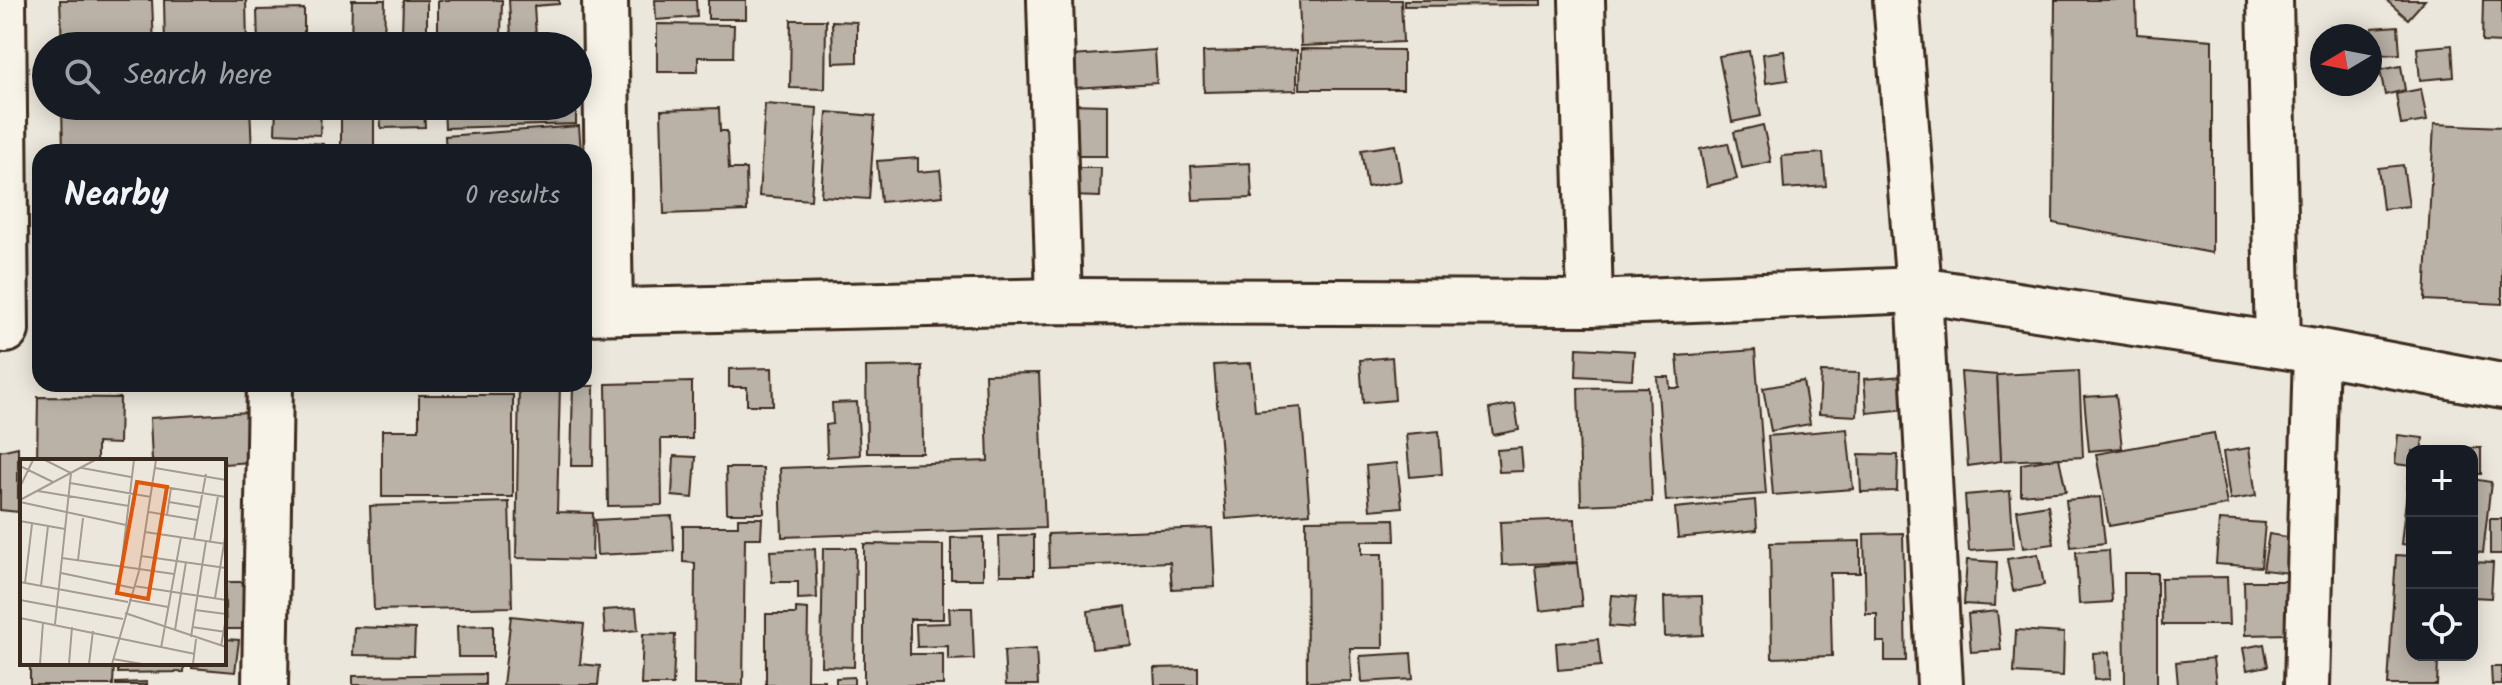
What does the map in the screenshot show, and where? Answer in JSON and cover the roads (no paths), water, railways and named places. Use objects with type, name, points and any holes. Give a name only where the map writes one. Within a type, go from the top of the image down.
[{"type":"street","points":[[3,0],[15,329]]},
{"type":"street","points":[[605,0],[597,311],[1059,301],[1590,303],[1919,290],[2297,348],[2502,386]]},
{"type":"street","points":[[1050,0],[1059,301]]},
{"type":"street","points":[[1582,0],[1590,303]]},
{"type":"street","points":[[1896,0],[1919,290],[1940,685]]},
{"type":"street","points":[[2270,0],[2297,348],[2307,685]]},
{"type":"street","points":[[265,685],[270,392]]}]
